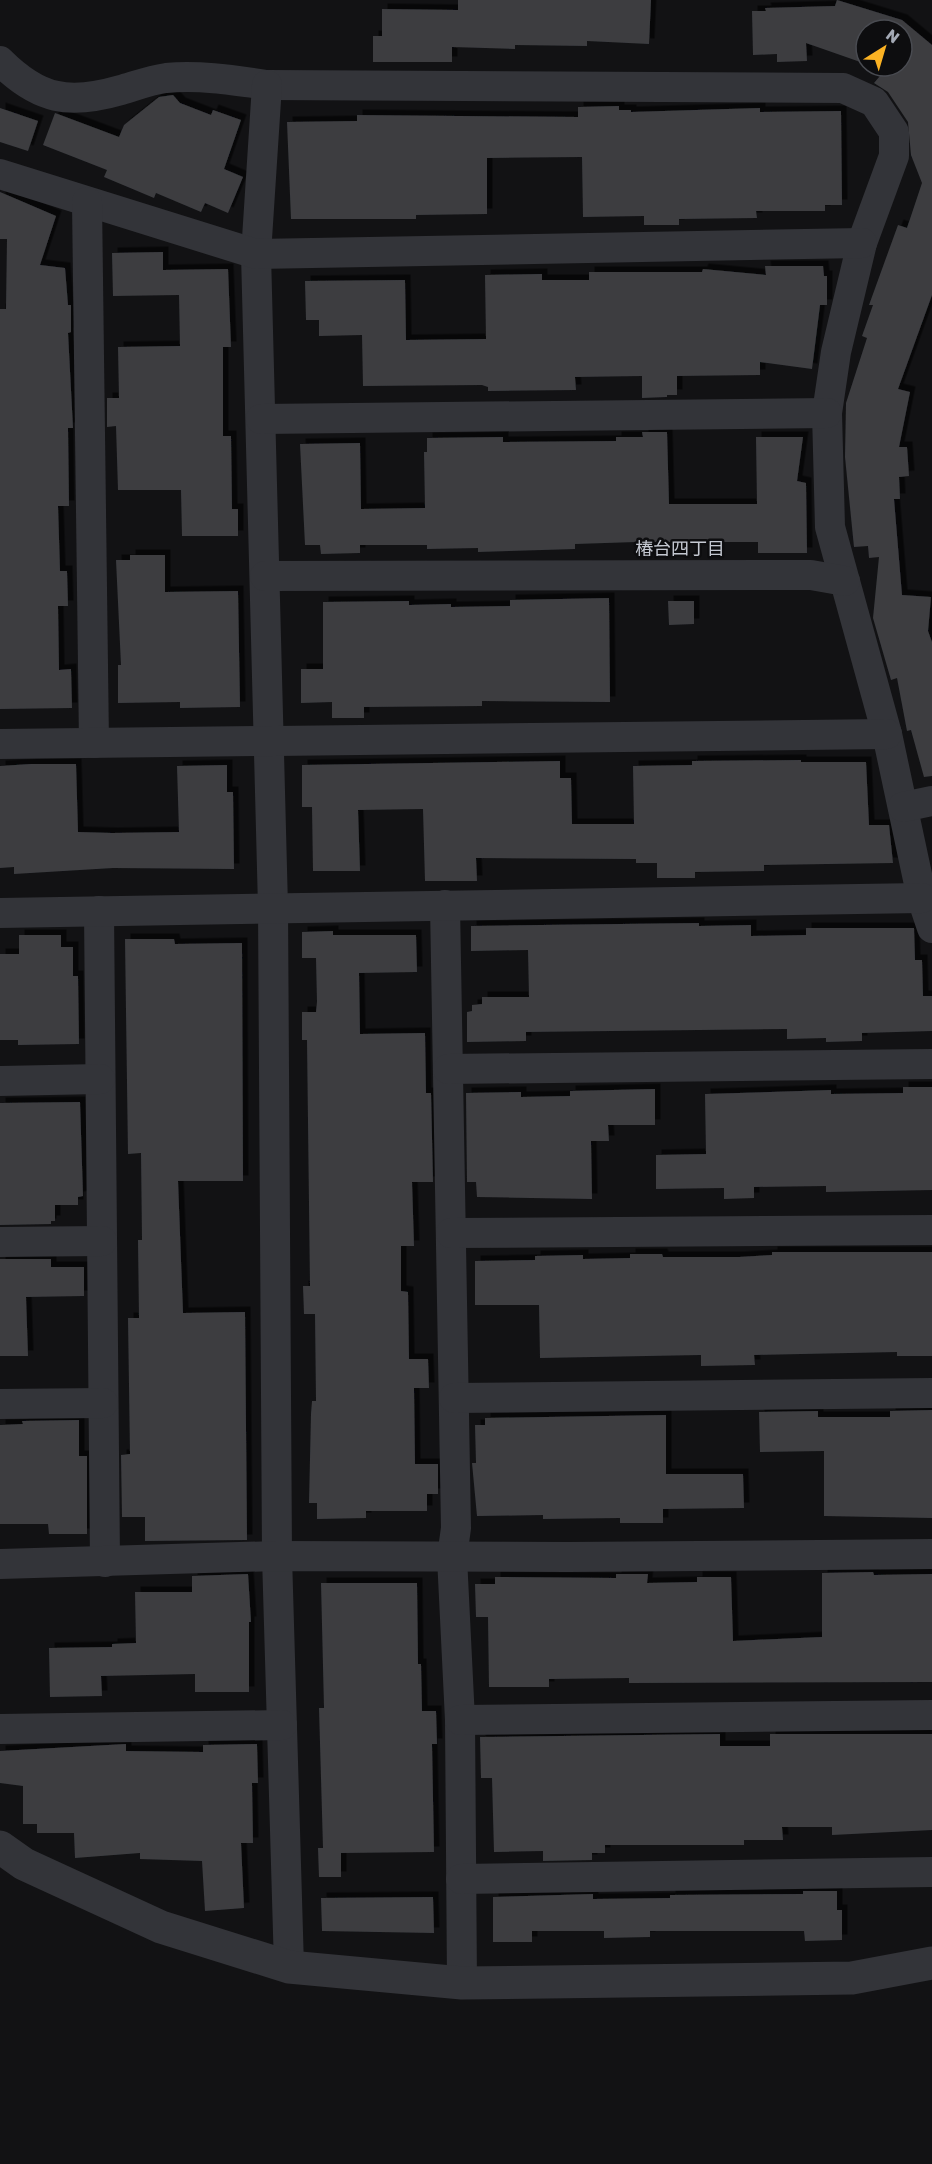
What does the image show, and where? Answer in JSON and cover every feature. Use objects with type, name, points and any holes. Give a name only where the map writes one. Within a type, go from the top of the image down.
[{"type":"street","points":[[0,61],[21,82],[55,97],[97,97],[172,78],[202,76],[267,85],[843,88],[874,102],[894,132],[894,156],[861,243],[836,352],[826,413],[830,527],[887,734],[922,898],[932,928]]},
{"type":"street","points":[[267,85],[256,254],[273,907],[277,1556],[289,1967]]},
{"type":"street","points":[[0,174],[256,254],[861,243]]},
{"type":"street","points":[[87,202],[94,743]]},
{"type":"street","points":[[261,419],[826,413]]},
{"type":"street","points":[[265,576],[811,575],[845,580]]},
{"type":"street","points":[[0,744],[887,734]]},
{"type":"street","points":[[903,807],[932,801]]},
{"type":"street","points":[[0,913],[922,898]]},
{"type":"street","points":[[445,905],[456,1528],[452,1557],[460,1720],[462,1983]]},
{"type":"street","points":[[99,911],[105,1562]]},
{"type":"street","points":[[448,1068],[932,1064]]},
{"type":"street","points":[[0,1081],[100,1079]]},
{"type":"street","points":[[451,1233],[932,1230]]},
{"type":"street","points":[[0,1242],[102,1241]]},
{"type":"street","points":[[454,1398],[932,1393]]},
{"type":"street","points":[[0,1404],[103,1403]]},
{"type":"street","points":[[0,1563],[277,1556],[932,1554]]},
{"type":"street","points":[[460,1720],[932,1715]]},
{"type":"street","points":[[0,1729],[282,1725]]},
{"type":"street","points":[[0,1847],[24,1864],[161,1927],[289,1967],[462,1983],[852,1978],[932,1963]]},
{"type":"street","points":[[461,1879],[932,1872]]},
{"type":"building","points":[[458,0],[651,0],[649,44],[587,41],[587,46],[515,45],[515,49],[452,47],[452,62],[373,62],[373,36],[382,36],[382,9],[458,10]]},
{"type":"building","points":[[837,0],[896,18],[854,18],[854,60],[806,43],[807,61],[777,62],[777,54],[753,55],[752,11],[766,11],[765,8],[835,6]]},
{"type":"building","points":[[914,30],[932,45],[932,295],[898,389],[910,392],[899,447],[907,447],[909,476],[899,477],[900,499],[894,499],[902,595],[931,597],[928,631],[932,642],[932,776],[924,777],[911,730],[907,731],[897,678],[891,680],[873,618],[879,557],[869,558],[868,546],[854,547],[845,457],[846,403],[867,338],[862,336],[873,305],[869,305],[898,225],[907,228],[922,183],[911,155],[908,122],[888,92],[874,83],[878,78],[914,78]]},
{"type":"building","points":[[173,95],[180,103],[211,115],[213,110],[241,120],[224,169],[243,177],[228,213],[205,203],[201,212],[156,193],[154,198],[104,177],[107,170],[43,145],[55,113],[119,137],[124,125],[159,97]]},
{"type":"building","points":[[619,106],[619,110],[631,110],[631,112],[760,108],[760,112],[841,111],[842,205],[825,205],[825,211],[756,211],[757,218],[679,219],[679,225],[644,225],[644,216],[583,217],[582,157],[487,158],[487,214],[416,215],[416,219],[291,219],[287,122],[357,121],[357,115],[578,117],[578,107]]},
{"type":"building","points":[[0,108],[38,121],[28,151],[0,142]]},
{"type":"building","points":[[0,192],[56,216],[40,265],[65,268],[68,305],[71,305],[71,332],[68,333],[73,428],[68,428],[69,506],[58,506],[60,571],[67,571],[68,606],[58,606],[59,670],[71,669],[72,708],[0,709],[0,309],[6,309],[7,239],[0,239]]},
{"type":"building","points":[[163,252],[163,270],[228,269],[231,347],[223,347],[223,436],[231,436],[232,509],[238,509],[238,536],[182,536],[181,490],[118,490],[116,426],[107,427],[107,398],[119,398],[118,347],[180,346],[179,295],[113,296],[112,253]]},
{"type":"building","points":[[765,266],[823,266],[824,276],[827,276],[827,305],[820,305],[812,369],[760,362],[760,375],[677,376],[677,395],[667,395],[667,397],[642,398],[642,376],[575,377],[576,390],[488,391],[488,387],[482,385],[363,386],[362,335],[319,336],[319,320],[306,320],[305,281],[405,280],[406,340],[486,339],[485,275],[542,274],[542,280],[589,280],[589,272],[702,272],[703,269],[766,275]]},
{"type":"building","points":[[642,432],[667,432],[669,504],[757,504],[756,437],[803,437],[797,481],[806,483],[807,553],[758,553],[758,542],[575,544],[575,549],[478,552],[478,548],[427,549],[427,545],[360,545],[360,553],[321,554],[320,545],[305,545],[300,444],[360,443],[361,509],[425,508],[424,452],[427,452],[427,438],[503,437],[503,442],[616,441],[616,437],[643,437]]},
{"type":"building","points":[[130,555],[165,555],[165,592],[238,591],[240,707],[180,708],[180,702],[118,703],[118,665],[121,665],[116,560],[130,560]]},
{"type":"building","points":[[609,598],[610,702],[482,701],[482,706],[364,707],[364,718],[332,718],[332,702],[301,703],[301,669],[323,669],[323,602],[409,601],[409,605],[451,604],[451,607],[510,606],[510,600]]},
{"type":"building","points":[[668,601],[694,601],[694,624],[669,625]]},
{"type":"building","points":[[801,760],[801,762],[866,762],[869,825],[889,825],[893,863],[764,865],[764,871],[695,872],[695,878],[657,878],[657,863],[636,863],[636,859],[476,858],[477,881],[425,881],[423,809],[358,810],[360,871],[313,871],[312,807],[302,807],[302,765],[560,761],[560,778],[571,778],[572,824],[634,824],[633,766],[692,765],[692,761]]},
{"type":"building","points":[[76,764],[78,832],[112,833],[179,832],[177,766],[227,765],[227,792],[233,792],[234,869],[113,868],[14,874],[14,867],[0,868],[0,766]]},
{"type":"building","points":[[699,923],[699,926],[751,925],[751,936],[806,935],[806,928],[914,928],[915,960],[922,960],[923,996],[932,996],[932,1031],[862,1033],[862,1041],[826,1042],[826,1038],[787,1039],[787,1029],[526,1032],[526,1041],[467,1042],[467,1012],[472,1011],[472,1005],[482,1004],[482,997],[529,997],[528,950],[471,951],[471,926]]},
{"type":"building","points":[[333,931],[333,935],[416,935],[417,972],[359,973],[360,1034],[425,1033],[426,1093],[431,1093],[433,1182],[412,1182],[414,1246],[401,1246],[401,1291],[408,1292],[409,1359],[428,1359],[429,1388],[414,1388],[415,1464],[438,1464],[438,1494],[427,1494],[427,1511],[366,1511],[366,1518],[317,1519],[317,1503],[309,1503],[311,1414],[312,1401],[316,1401],[315,1314],[304,1314],[303,1286],[310,1286],[307,1040],[302,1040],[302,1012],[316,1012],[316,958],[302,958],[302,932]]},
{"type":"building","points":[[19,935],[61,935],[61,947],[73,947],[73,976],[78,976],[79,1044],[18,1045],[18,1040],[0,1040],[0,954],[19,954]]},
{"type":"building","points":[[125,939],[174,939],[175,944],[242,943],[243,1181],[178,1181],[183,1313],[245,1312],[247,1540],[145,1541],[145,1517],[122,1517],[121,1455],[130,1454],[128,1318],[139,1318],[138,1240],[142,1240],[141,1153],[128,1154]]},
{"type":"building","points":[[903,1087],[932,1087],[932,1190],[826,1192],[826,1186],[754,1187],[754,1198],[724,1199],[724,1188],[656,1189],[656,1155],[706,1154],[705,1094],[831,1090],[831,1094],[903,1093]]},
{"type":"building","points":[[655,1089],[655,1125],[608,1125],[609,1141],[591,1141],[592,1199],[477,1197],[476,1182],[467,1182],[466,1093],[521,1092],[521,1097],[570,1096],[570,1091]]},
{"type":"building","points":[[80,1102],[83,1196],[78,1197],[78,1205],[55,1205],[55,1221],[51,1221],[51,1224],[0,1225],[0,1103]]},
{"type":"building","points":[[772,1252],[932,1252],[932,1356],[897,1356],[897,1352],[754,1355],[755,1365],[701,1366],[701,1355],[540,1358],[539,1305],[475,1305],[475,1261],[535,1260],[535,1256],[583,1255],[583,1259],[630,1258],[630,1254],[662,1254],[663,1257],[739,1257],[772,1255]]},
{"type":"building","points":[[0,1259],[51,1259],[51,1267],[84,1267],[84,1296],[26,1297],[28,1356],[0,1356]]},
{"type":"building","points":[[932,1410],[932,1518],[824,1516],[824,1451],[760,1452],[759,1412],[818,1411],[818,1417],[890,1417],[890,1411]]},
{"type":"building","points":[[666,1415],[666,1474],[743,1474],[744,1508],[663,1509],[663,1523],[620,1523],[620,1518],[543,1519],[543,1515],[477,1516],[472,1463],[476,1463],[475,1425],[485,1425],[485,1418]]},
{"type":"building","points":[[79,1420],[79,1456],[87,1456],[87,1534],[49,1534],[48,1524],[0,1524],[0,1425],[23,1424],[22,1421]]},
{"type":"building","points":[[873,1572],[874,1575],[932,1574],[932,1682],[629,1683],[629,1678],[549,1679],[549,1687],[489,1687],[488,1617],[476,1617],[475,1584],[495,1584],[495,1577],[616,1578],[616,1574],[648,1574],[647,1583],[697,1582],[697,1577],[731,1577],[733,1641],[822,1637],[822,1573]]},
{"type":"building","points":[[248,1574],[251,1622],[249,1622],[249,1692],[195,1692],[195,1674],[101,1676],[102,1696],[50,1697],[49,1648],[112,1647],[112,1644],[136,1643],[135,1592],[192,1592],[192,1576]]},
{"type":"building","points":[[321,1583],[417,1583],[418,1664],[421,1664],[422,1711],[436,1711],[437,1744],[432,1744],[434,1852],[341,1853],[341,1877],[319,1877],[318,1848],[323,1848],[319,1708],[324,1708]]},
{"type":"building","points":[[720,1734],[720,1746],[770,1746],[770,1734],[932,1734],[932,1830],[832,1835],[832,1827],[782,1827],[783,1840],[744,1840],[744,1845],[605,1845],[605,1853],[592,1853],[592,1860],[543,1861],[543,1851],[494,1852],[492,1778],[481,1778],[480,1737]]},
{"type":"building","points":[[126,1744],[126,1751],[203,1752],[203,1745],[257,1744],[258,1783],[252,1783],[253,1843],[241,1843],[244,1908],[205,1911],[202,1861],[140,1859],[140,1853],[75,1858],[74,1833],[37,1833],[37,1824],[23,1824],[23,1786],[0,1783],[0,1751]]},
{"type":"building","points":[[803,1891],[837,1891],[837,1910],[842,1910],[842,1940],[805,1941],[804,1931],[650,1931],[650,1937],[604,1938],[604,1931],[532,1931],[532,1942],[493,1942],[493,1897],[593,1894],[593,1899],[670,1898],[670,1895],[803,1894]]},
{"type":"building","points":[[433,1897],[434,1933],[322,1931],[321,1898]]},
{"type":"district","name":"椿台四丁目","points":[[680,549]]}]
